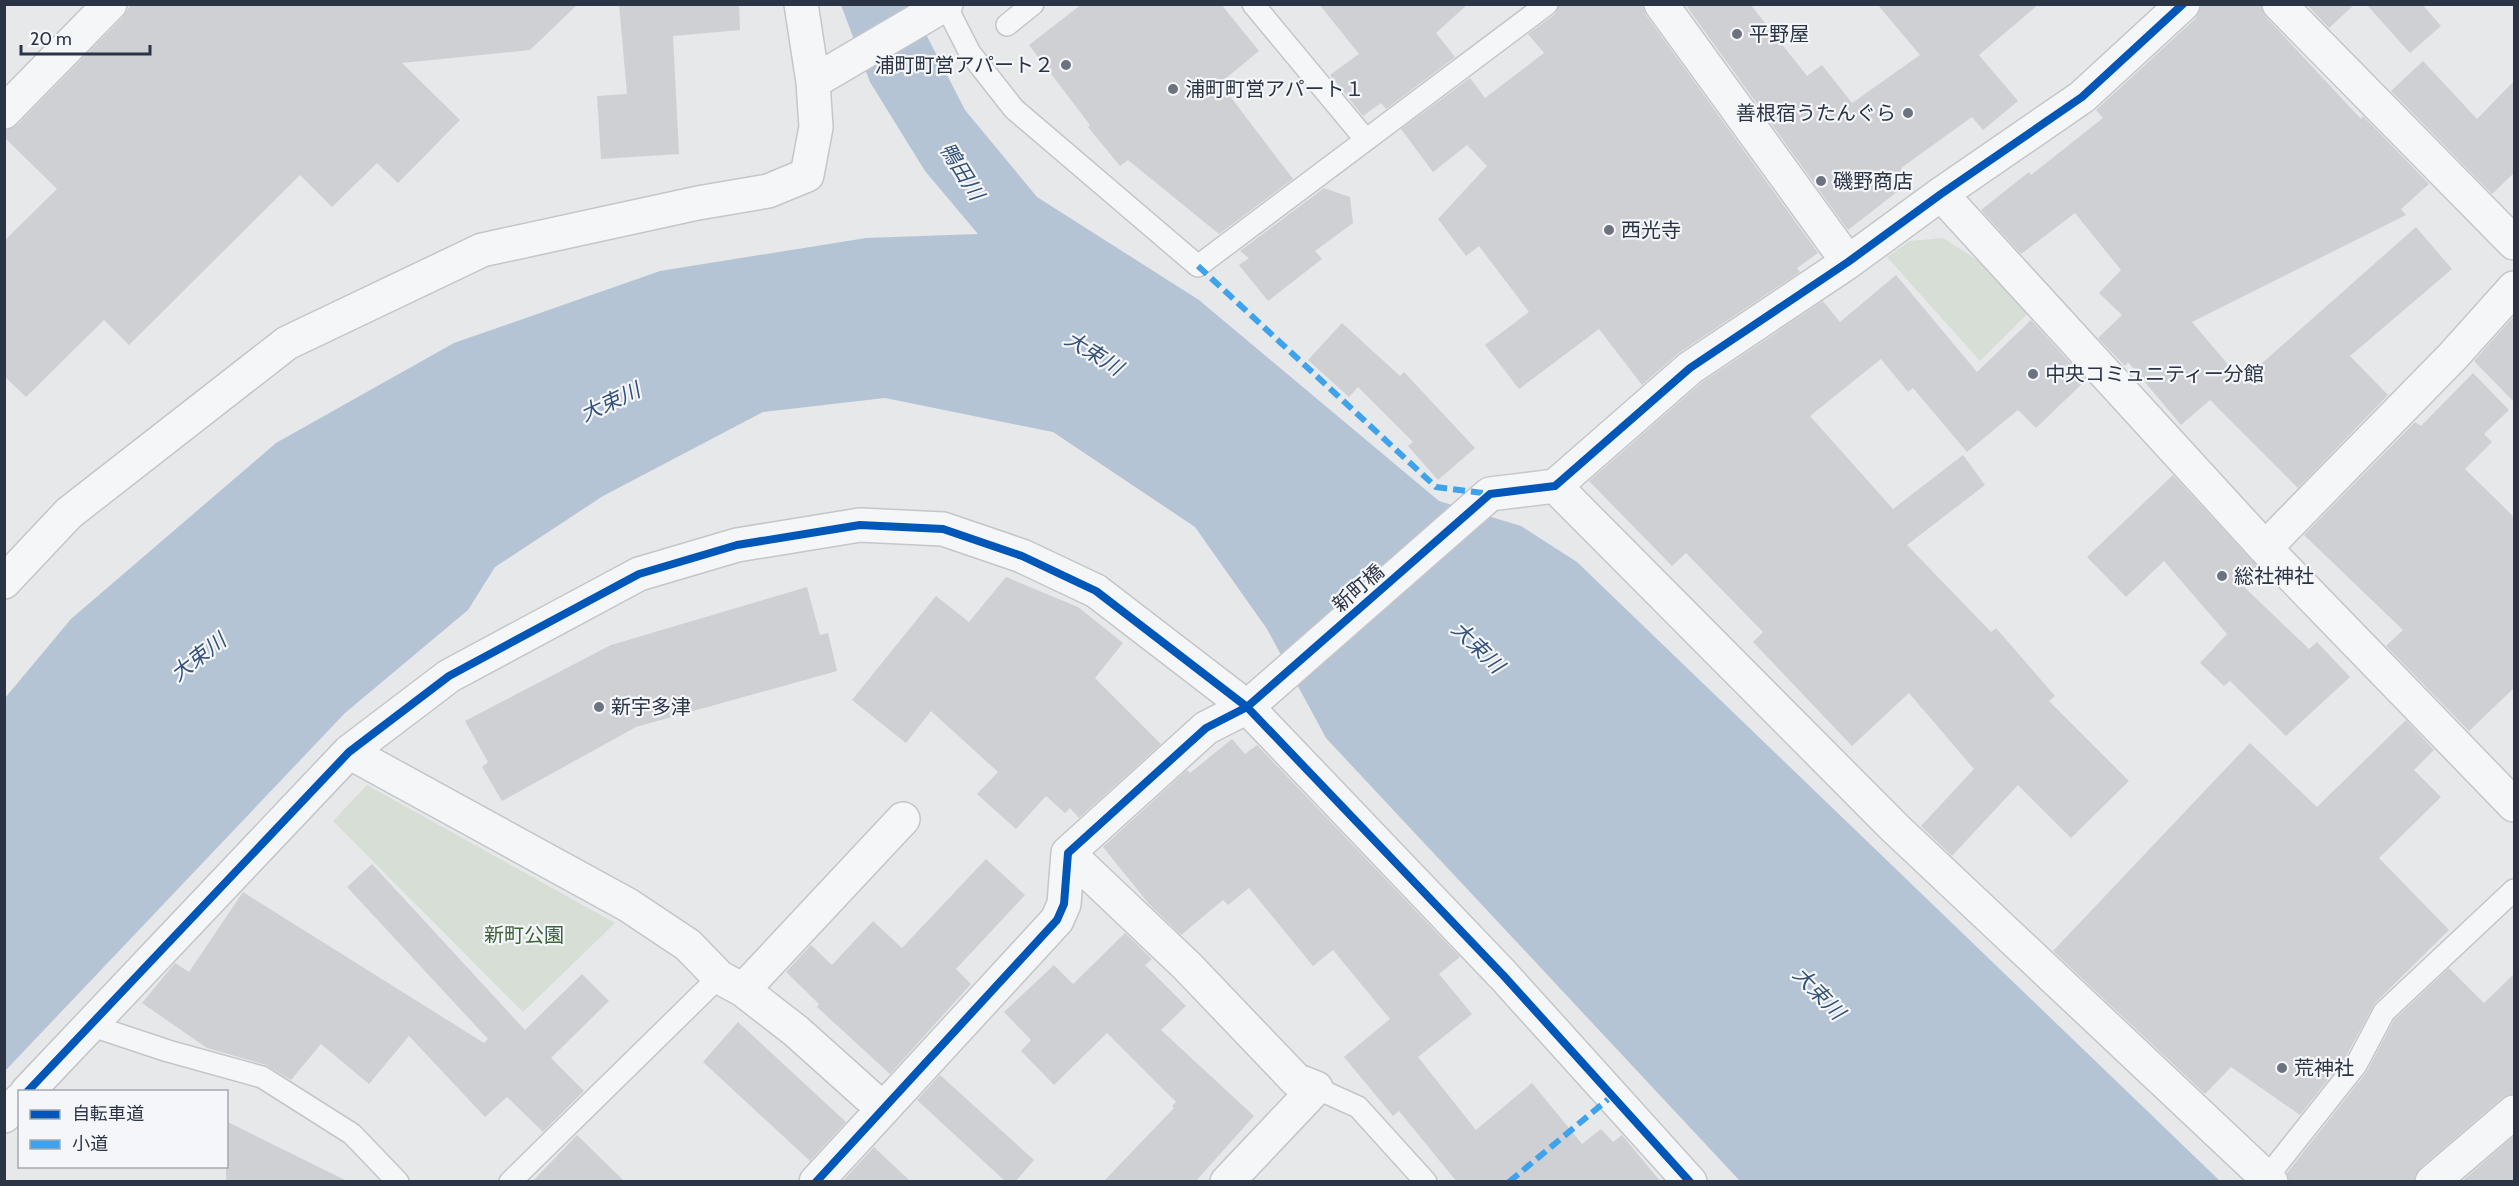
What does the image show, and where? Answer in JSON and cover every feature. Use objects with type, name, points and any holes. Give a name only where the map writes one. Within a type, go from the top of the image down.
[{"type":"street","points":[[4,112],[110,4]]},
{"type":"street","points":[[4,582],[69,513],[287,343],[482,250],[698,203],[768,191],[807,175],[816,126],[813,82],[801,4]]},
{"type":"street","points":[[1661,4],[1848,262]]},
{"type":"street","points":[[2183,4],[2082,97],[1941,194],[1848,262],[1690,368],[1555,486],[1895,828],[2269,1179]]},
{"type":"street","points":[[2279,4],[2514,243]]},
{"type":"street","points":[[813,82],[946,5]]},
{"type":"street","points":[[1941,194],[2265,548],[2514,805]]},
{"type":"street","points":[[2265,548],[2453,356],[2514,288]]},
{"type":"street","name":"新町橋","points":[[1068,853],[1206,728],[1247,707],[1490,494],[1555,486]]},
{"type":"street","points":[[29,1090],[349,752],[450,676],[639,574],[737,545],[860,525],[943,529],[1022,556],[1096,591],[1247,707],[1503,975],[1690,1182]]},
{"type":"street","points":[[349,752],[628,904],[688,945],[731,983],[796,1031],[883,1109]]},
{"type":"street","points":[[731,983],[903,819]]},
{"type":"street","points":[[1068,853],[1187,966],[1296,1080],[1316,1088],[1227,1182]]},
{"type":"street","points":[[816,1182],[1057,920],[1064,904],[1068,853]]},
{"type":"street","points":[[4,1116],[18,1102]]},
{"type":"street","points":[[2432,1182],[2514,1112]]},
{"type":"lane","points":[[1007,25],[1033,4]]},
{"type":"lane","points":[[1253,4],[1366,140]]},
{"type":"lane","points":[[946,5],[970,53],[1014,109],[1198,266],[1547,4]]},
{"type":"lane","points":[[2269,1179],[2356,1065],[2384,1012],[2514,890]]},
{"type":"lane","points":[[510,1182],[731,983]]},
{"type":"lane","points":[[90,1025],[168,1051],[262,1077],[352,1134],[398,1182]]},
{"type":"lane","points":[[1316,1088],[1358,1107],[1426,1182]]},
{"type":"green space","points":[[1943,238],[1979,261],[2029,312],[1980,361],[1887,257],[1910,241]]},
{"type":"green space","name":"新町公園","points":[[367,785],[615,923],[523,1012],[333,821]]},
{"type":"water","points":[[841,5],[911,5],[965,110],[1037,197],[1199,300],[1439,501],[1521,526],[1577,562],[2220,1181],[1740,1181],[1326,738],[1267,629],[1195,527],[1053,432],[885,398],[763,412],[603,496],[495,567],[468,610],[345,713],[5,1071],[5,698],[71,619],[276,443],[454,343],[660,271],[866,238],[978,234],[925,171],[870,82]]},
{"type":"building","points":[[131,4],[578,4],[530,50],[402,63],[460,120],[398,183],[377,163],[332,207],[300,175],[129,345],[104,320],[26,397],[4,376],[4,241],[57,189],[4,137],[4,131],[17,125],[123,17]]},
{"type":"building","points":[[619,4],[739,4],[740,30],[673,36],[679,154],[601,159],[597,96],[627,94]]},
{"type":"building","points":[[1082,4],[1221,4],[1259,51],[1220,83],[1293,179],[1219,234],[1128,160],[1120,166],[1088,127],[1090,125],[1029,45]]},
{"type":"building","points":[[1319,4],[1468,4],[1436,33],[1455,57],[1386,109],[1381,103],[1363,116],[1330,75],[1359,54]]},
{"type":"building","name":"西光寺","points":[[1559,4],[1642,4],[1646,15],[1818,253],[1797,268],[1800,272],[1680,352],[1642,385],[1599,329],[1519,389],[1485,345],[1529,312],[1479,246],[1466,256],[1438,219],[1487,166],[1467,145],[1433,172],[1401,129],[1470,78],[1485,98],[1544,53],[1528,34],[1555,14]]},
{"type":"building","points":[[1685,4],[1750,4],[1807,76],[1822,65],[1852,103],[1920,55],[1877,4],[2039,4],[1979,55],[2018,101],[1983,130],[1972,117],[1901,168],[1911,181],[1848,230]]},
{"type":"building","points":[[2201,4],[2261,4],[2266,17],[2361,119],[2363,116],[2429,184],[2401,209],[2406,215],[2192,322],[2242,381],[2416,227],[2452,269],[2350,356],[2388,395],[2298,488],[2210,400],[2181,425],[2128,362],[2125,366],[2098,338],[2122,315],[2099,293],[2121,270],[2075,213],[2021,254],[1981,210],[2029,172],[2031,175],[2103,118],[2096,110],[2196,18]]},
{"type":"building","points":[[2306,4],[2355,4],[2329,28]]},
{"type":"building","points":[[2366,4],[2422,4],[2441,26],[2410,53]]},
{"type":"building","points":[[2423,61],[2477,119],[2514,81],[2514,173],[2492,194],[2391,91]]},
{"type":"building","points":[[1324,188],[1350,197],[1353,223],[1315,251],[1322,259],[1268,301],[1239,265],[1249,258],[1240,251]]},
{"type":"building","points":[[1896,275],[1977,372],[2031,320],[2086,380],[2036,428],[2018,410],[1967,452],[1913,388],[1908,392],[1881,359],[1810,416],[1893,509],[1963,455],[1985,485],[1907,545],[1991,632],[1996,628],[2055,696],[2049,701],[2129,781],[2071,838],[2018,785],[1952,856],[1921,826],[1974,769],[1909,693],[1852,746],[1753,642],[1763,632],[1686,553],[1672,566],[1589,481],[1701,383],[1823,301],[1840,322]]},
{"type":"building","points":[[2514,316],[2514,402],[2474,361]]},
{"type":"building","points":[[1342,323],[1400,376],[1404,372],[1475,448],[1438,480],[1408,446],[1413,442],[1358,387],[1349,397],[1308,360]]},
{"type":"building","points":[[2473,373],[2509,410],[2484,434],[2492,442],[2465,469],[2514,517],[2514,688],[2469,731],[2386,646],[2403,630],[2304,535],[2415,422],[2421,426]]},
{"type":"building","points":[[2173,475],[2259,568],[2241,584],[2309,649],[2317,642],[2350,677],[2286,736],[2230,681],[2224,686],[2200,663],[2227,634],[2164,561],[2126,597],[2087,557]]},
{"type":"building","points":[[1006,577],[1078,607],[1123,643],[1095,678],[1161,744],[1079,818],[1070,808],[1065,813],[1046,796],[1016,829],[977,794],[998,772],[931,711],[906,743],[852,700],[936,596],[969,622]]},
{"type":"building","name":"新宇多津","points":[[807,587],[820,635],[828,633],[837,671],[636,727],[502,801],[482,767],[488,762],[465,721],[611,645]]},
{"type":"building","points":[[2406,720],[2434,750],[2414,770],[2441,797],[2379,858],[2449,930],[2375,1003],[2345,1058],[2300,1115],[2231,1067],[2205,1094],[2053,951],[2250,743],[2317,807]]},
{"type":"building","points":[[1232,739],[1245,754],[1257,745],[1460,957],[1439,974],[1472,1014],[1418,1057],[1476,1130],[1532,1083],[1582,1144],[1601,1129],[1613,1142],[1622,1135],[1661,1182],[1457,1182],[1399,1111],[1393,1116],[1344,1057],[1390,1019],[1333,950],[1313,966],[1249,888],[1228,905],[1223,900],[1181,935],[1149,904],[1103,847],[1187,770],[1190,773]]},
{"type":"building","points":[[986,859],[1025,895],[956,969],[971,984],[890,1074],[817,1007],[819,1004],[786,972],[811,945],[832,965],[873,921],[902,948]]},
{"type":"building","points":[[372,864],[525,1030],[582,974],[609,1001],[551,1058],[584,1091],[543,1132],[507,1097],[485,1117],[409,1036],[369,1084],[321,1044],[291,1080],[266,1065],[207,1048],[142,1003],[175,963],[189,972],[243,892],[484,1043],[488,1039],[347,887]]},
{"type":"building","points":[[1125,933],[1152,959],[1145,965],[1186,1006],[1161,1030],[1254,1116],[1195,1182],[1103,1182],[1174,1108],[1172,1106],[1176,1102],[1107,1033],[1054,1085],[1021,1051],[1031,1040],[1004,1012],[1054,965],[1073,984]]},
{"type":"building","points":[[2449,968],[2484,1003],[2514,974],[2514,1094],[2502,1098],[2420,1168],[2414,1182],[2289,1182],[2287,1173],[2366,1073],[2394,1020]]},
{"type":"building","points":[[738,1022],[846,1122],[810,1161],[703,1062]]},
{"type":"building","points":[[940,1075],[1034,1160],[1015,1182],[1006,1182],[917,1100]]},
{"type":"building","points":[[228,1122],[349,1182],[226,1182]]},
{"type":"building","points":[[577,1135],[625,1182],[532,1182]]},
{"type":"building","points":[[2514,1136],[2514,1182],[2461,1182]]},
{"type":"building","points":[[874,1147],[911,1182],[842,1182]]},
{"type":"marked path","points":[[1198,266],[1436,487],[1490,494]]},
{"type":"marked path","points":[[1509,1182],[1612,1096]]},
{"type":"cycle path","points":[[816,1182],[1057,920],[1064,904],[1068,853],[1206,728],[1247,707],[1490,494],[1555,486],[1690,368],[1848,262],[1941,194],[2082,97],[2183,4]]},
{"type":"cycle path","points":[[29,1090],[349,752],[449,676],[639,574],[737,545],[860,525],[943,529],[1022,556],[1096,591],[1247,707],[1503,975],[1690,1182]]},
{"type":"place","name":"平野屋","points":[[1737,34]]},
{"type":"place","name":"浦町町営アパート２","points":[[1066,65]]},
{"type":"place","name":"浦町町営アパート１","points":[[1173,89]]},
{"type":"place","name":"善根宿うたんぐら","points":[[1908,113]]},
{"type":"place","name":"磯野商店","points":[[1821,181]]},
{"type":"place","name":"西光寺","points":[[1609,230]]},
{"type":"place","name":"中央コミュニティー分館","points":[[2033,374]]},
{"type":"place","name":"総社神社","points":[[2222,576]]},
{"type":"place","name":"新宇多津","points":[[599,707]]},
{"type":"place","name":"荒神社","points":[[2282,1068]]},
{"type":"water label","name":"鴨田川","points":[[962,171]]},
{"type":"water label","name":"大束川","points":[[1094,353]]},
{"type":"water label","name":"大束川","points":[[610,402]]},
{"type":"water label","name":"大束川","points":[[1478,647]]},
{"type":"water label","name":"大束川","points":[[198,657]]},
{"type":"water label","name":"大束川","points":[[1819,993]]}]
